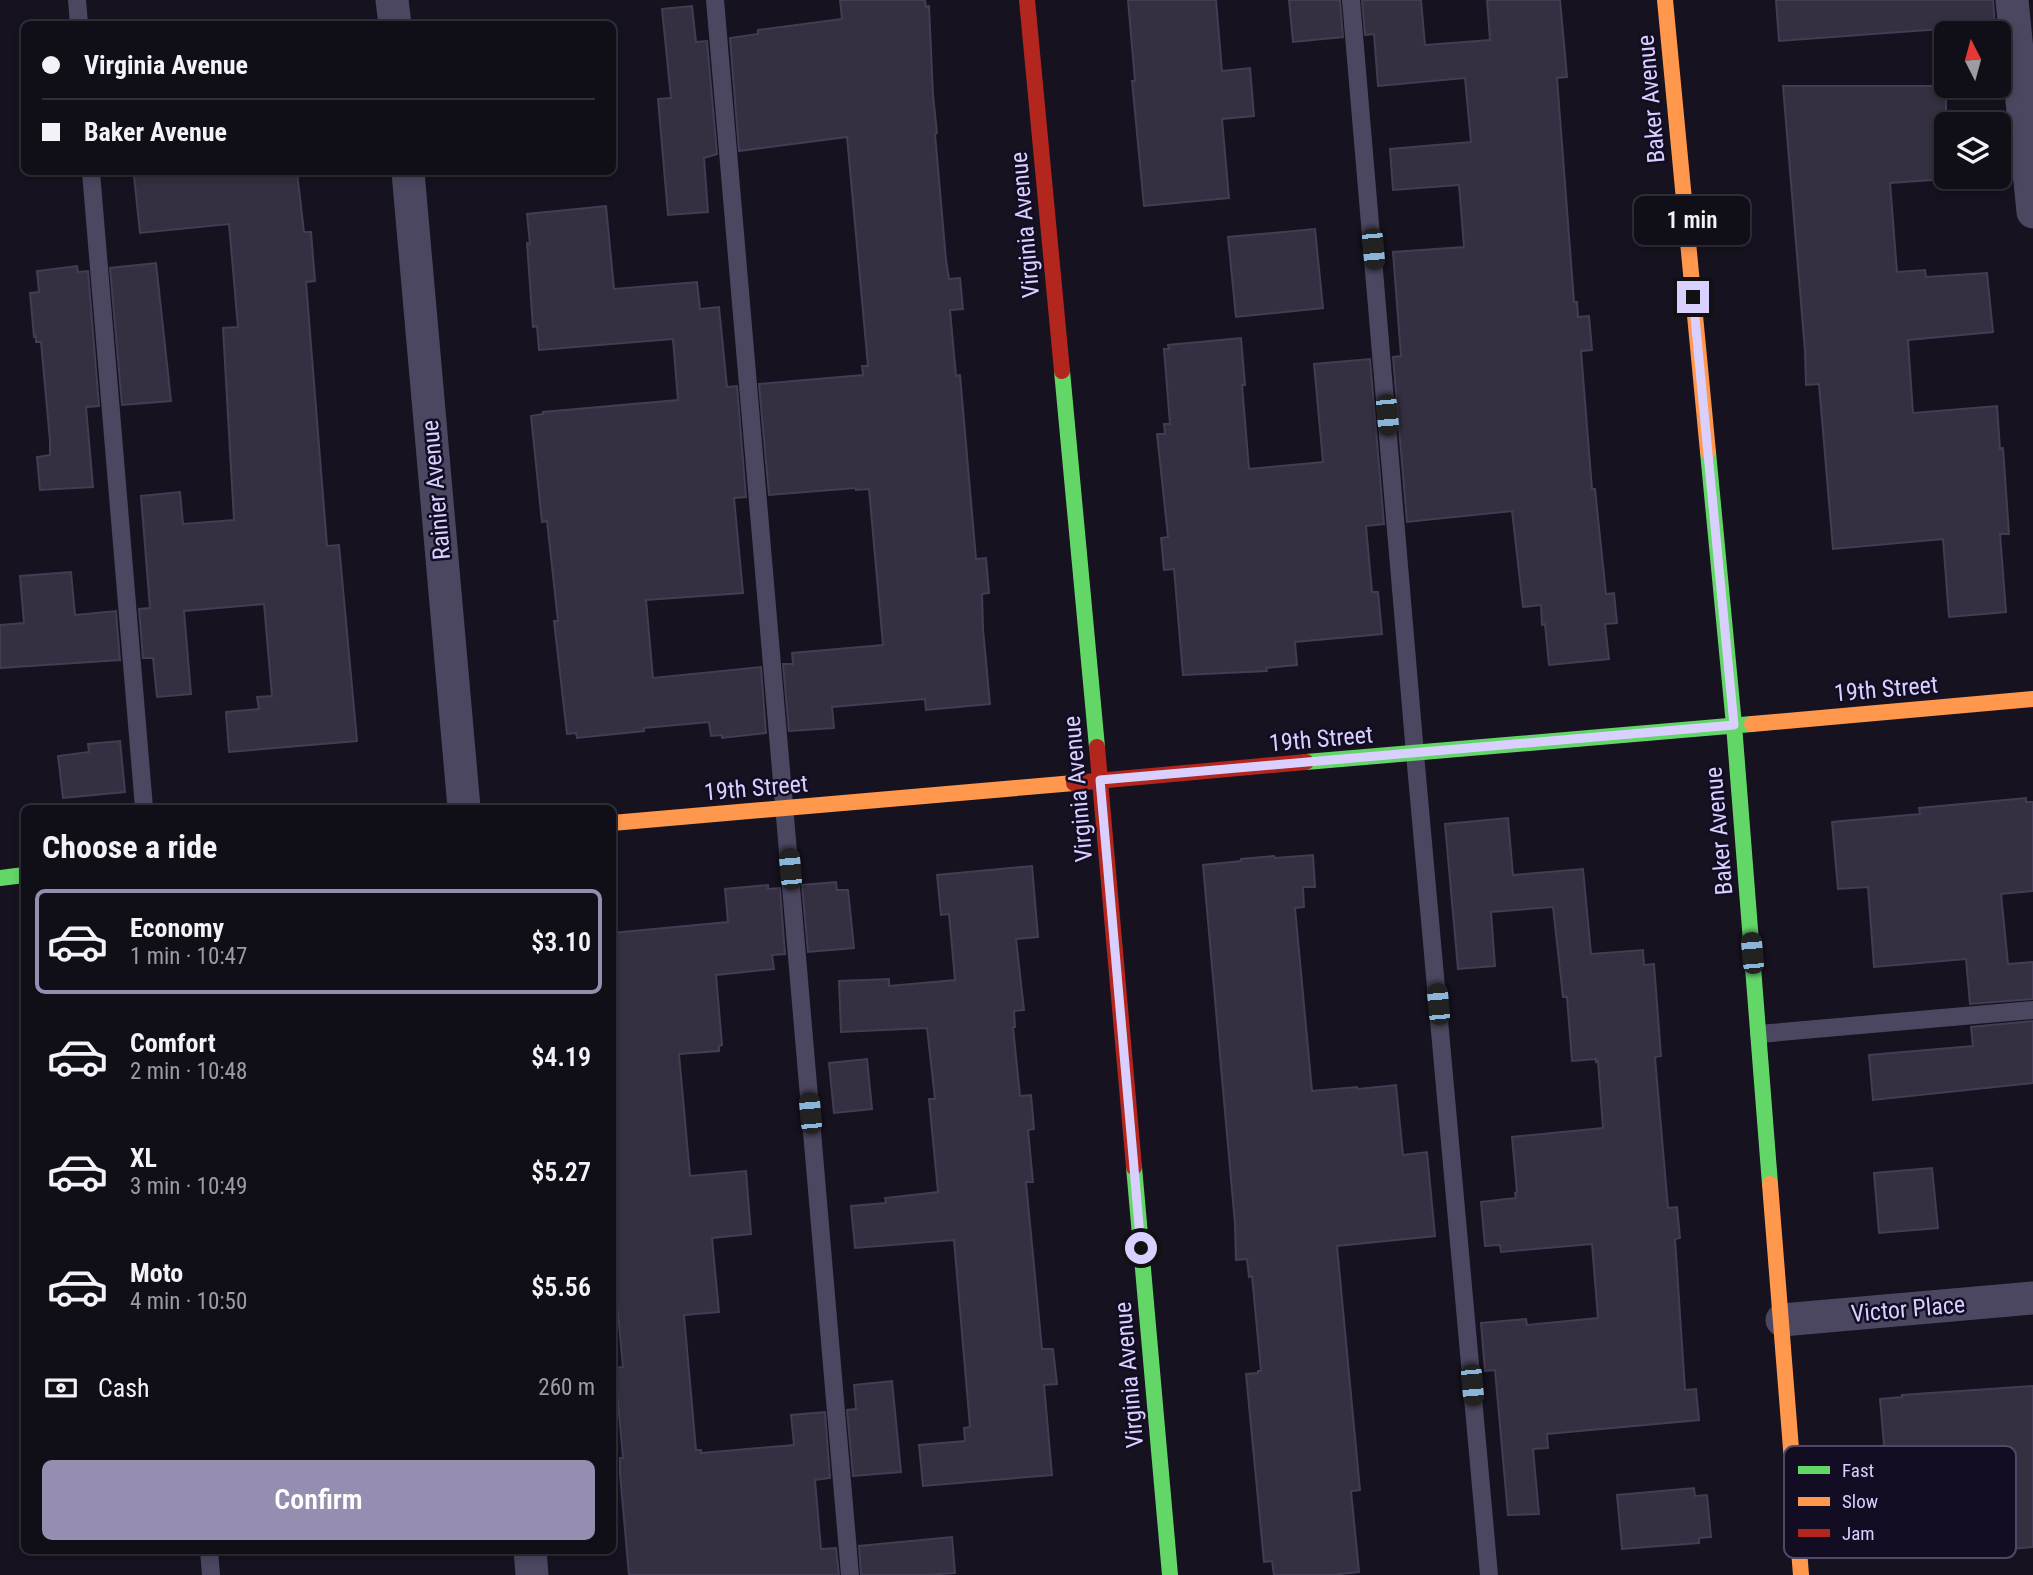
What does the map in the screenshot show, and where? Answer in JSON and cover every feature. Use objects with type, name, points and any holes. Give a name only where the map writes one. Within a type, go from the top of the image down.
[{"type":"street","points":[[393,0],[395,21]]},
{"type":"street","name":"Virginia Avenue","points":[[1027,0],[1100,780],[1170,1575]]},
{"type":"street","name":"Baker Avenue","points":[[1665,0],[1734,725],[1792,1446]]},
{"type":"street","points":[[2012,0],[2030,146],[2033,212]]},
{"type":"street","name":"Rainier Avenue","points":[[408,175],[464,805]]},
{"type":"street","name":"19th Street","points":[[616,823],[2033,699]]},
{"type":"street","points":[[0,878],[21,876]]},
{"type":"street","name":"Victor Place","points":[[1783,1320],[2033,1298]]},
{"type":"street","points":[[530,1554],[532,1575]]},
{"type":"lane","points":[[77,0],[79,21]]},
{"type":"lane","points":[[715,0],[850,1575]]},
{"type":"lane","points":[[1351,0],[1489,1575]]},
{"type":"lane","points":[[91,175],[144,805]]},
{"type":"lane","points":[[1759,1034],[2033,1010]]},
{"type":"lane","points":[[209,1554],[211,1575]]},
{"type":"building","points":[[840,0],[925,0],[926,7],[929,6],[935,134],[946,260],[949,279],[960,278],[963,309],[950,310],[956,376],[960,375],[976,559],[986,558],[989,593],[982,594],[990,704],[926,710],[925,699],[832,707],[834,728],[789,731],[783,664],[793,664],[792,653],[883,645],[869,489],[769,495],[759,384],[863,375],[862,366],[868,366],[847,137],[739,151],[730,38],[758,34],[758,30],[842,19]]},
{"type":"building","points":[[1128,0],[1216,0],[1222,71],[1250,68],[1254,116],[1222,119],[1229,198],[1144,206],[1132,81],[1135,81]]},
{"type":"building","points":[[1289,0],[1340,0],[1343,37],[1293,42]]},
{"type":"building","points":[[1362,0],[1421,0],[1425,45],[1490,40],[1487,0],[1560,0],[1567,77],[1557,78],[1574,302],[1577,302],[1578,317],[1589,316],[1592,350],[1581,351],[1592,489],[1595,489],[1606,594],[1614,593],[1617,623],[1605,624],[1609,659],[1549,665],[1541,605],[1523,607],[1512,511],[1407,522],[1393,357],[1401,356],[1393,252],[1464,247],[1459,185],[1393,190],[1390,149],[1471,142],[1465,78],[1378,86],[1374,34],[1365,35]]},
{"type":"building","points":[[1776,0],[1993,0],[1995,21],[1934,21],[1934,30],[1779,41]]},
{"type":"building","points":[[692,6],[696,42],[707,41],[717,154],[704,158],[708,212],[668,215],[658,99],[671,98],[662,9]]},
{"type":"building","points":[[1783,86],[1934,86],[1934,98],[1946,98],[1946,112],[1934,112],[1934,180],[1890,183],[1897,272],[1925,270],[1926,277],[1987,273],[1993,332],[1908,340],[1913,413],[1997,406],[2009,534],[2000,534],[2006,612],[1949,617],[1943,539],[1833,549],[1819,384],[1806,385]]},
{"type":"building","points":[[297,175],[304,232],[311,232],[315,281],[306,282],[327,546],[339,545],[357,741],[229,752],[226,712],[259,709],[257,697],[272,696],[264,604],[184,611],[191,694],[157,697],[153,658],[143,658],[139,609],[150,608],[141,496],[180,492],[183,524],[234,520],[223,328],[238,327],[229,224],[140,233],[134,176]]},
{"type":"building","points":[[606,206],[614,289],[697,282],[700,309],[719,307],[727,387],[737,386],[746,497],[734,498],[743,593],[646,600],[653,678],[761,667],[766,733],[722,738],[722,735],[711,736],[709,722],[577,738],[576,733],[567,734],[554,621],[558,621],[547,521],[542,522],[531,416],[543,412],[678,400],[673,339],[539,350],[537,326],[533,327],[527,214]]},
{"type":"building","points":[[1315,229],[1323,308],[1236,317],[1228,237]]},
{"type":"building","points":[[156,263],[171,401],[122,405],[110,268]]},
{"type":"building","points":[[77,266],[78,272],[88,271],[99,406],[86,407],[93,487],[40,490],[37,457],[50,455],[50,441],[41,342],[36,342],[36,336],[34,337],[30,293],[39,292],[37,271]]},
{"type":"building","points":[[1241,338],[1249,469],[1323,462],[1314,364],[1370,359],[1384,524],[1366,526],[1372,592],[1378,592],[1382,634],[1295,642],[1297,665],[1266,668],[1267,671],[1183,675],[1174,569],[1164,570],[1161,538],[1168,537],[1157,434],[1165,434],[1164,424],[1170,424],[1164,349],[1169,349],[1168,345]]},
{"type":"building","points":[[71,572],[75,615],[116,611],[120,660],[0,668],[0,625],[24,623],[20,576]]},
{"type":"building","points":[[120,741],[125,792],[63,798],[58,756],[89,752],[88,744]]},
{"type":"building","points":[[2026,798],[2026,802],[2033,802],[2033,891],[2001,894],[2008,964],[2033,962],[2033,999],[1970,1004],[1966,959],[1874,967],[1868,887],[1838,889],[1832,822],[1920,814],[1919,808]]},
{"type":"building","points":[[1508,818],[1513,875],[1583,869],[1591,954],[1643,950],[1644,965],[1654,964],[1661,1056],[1655,1057],[1668,1208],[1677,1207],[1680,1238],[1675,1239],[1685,1390],[1696,1389],[1699,1420],[1547,1434],[1548,1448],[1533,1449],[1539,1514],[1508,1515],[1495,1370],[1485,1371],[1481,1323],[1526,1319],[1527,1325],[1598,1318],[1592,1244],[1501,1252],[1500,1245],[1485,1246],[1481,1202],[1516,1198],[1512,1137],[1603,1128],[1598,1061],[1572,1061],[1567,997],[1563,997],[1553,907],[1491,912],[1495,966],[1458,969],[1445,824]]},
{"type":"building","points":[[1313,855],[1315,887],[1303,887],[1304,907],[1295,908],[1312,1091],[1396,1085],[1403,1155],[1427,1152],[1435,1236],[1337,1246],[1360,1490],[1351,1491],[1359,1572],[1274,1575],[1272,1561],[1264,1562],[1246,1374],[1261,1371],[1252,1276],[1249,1277],[1247,1259],[1236,1260],[1203,865],[1274,856]]},
{"type":"building","points":[[1032,866],[1038,937],[1016,939],[1024,1010],[1014,1011],[1013,1027],[1020,1096],[1031,1095],[1034,1129],[1028,1130],[1033,1182],[1026,1182],[1042,1349],[1053,1349],[1057,1384],[1044,1385],[1052,1475],[923,1486],[919,1445],[965,1441],[964,1428],[970,1427],[954,1240],[855,1248],[851,1206],[886,1203],[885,1198],[938,1192],[929,1099],[935,1099],[927,1028],[841,1032],[839,981],[889,979],[889,986],[955,980],[949,914],[941,915],[937,875]]},
{"type":"building","points":[[836,882],[837,890],[848,890],[854,948],[808,952],[802,885]]},
{"type":"building","points":[[768,885],[768,889],[780,888],[785,954],[772,955],[774,969],[716,975],[722,1045],[719,1046],[719,1051],[679,1054],[690,1176],[746,1171],[751,1234],[712,1238],[719,1312],[684,1315],[696,1450],[701,1450],[701,1453],[794,1445],[791,1415],[825,1412],[830,1478],[815,1480],[821,1549],[836,1548],[839,1575],[629,1575],[620,1474],[620,1458],[623,1458],[616,1379],[616,1368],[623,1367],[616,1291],[616,933],[728,922],[725,889]]},
{"type":"building","points":[[2033,1021],[2033,1083],[1873,1100],[1869,1055],[1973,1046],[1971,1027]]},
{"type":"building","points":[[867,1059],[872,1109],[834,1113],[829,1063]]},
{"type":"building","points":[[1932,1168],[1938,1228],[1879,1233],[1874,1173]]},
{"type":"building","points":[[892,1381],[901,1472],[853,1476],[847,1410],[856,1409],[854,1385]]},
{"type":"building","points":[[2033,1386],[2033,1547],[2016,1549],[2016,1446],[1884,1446],[1880,1399],[1902,1395]]},
{"type":"building","points":[[1694,1488],[1695,1496],[1707,1495],[1711,1537],[1699,1538],[1699,1543],[1622,1549],[1617,1495]]},
{"type":"building","points":[[952,1537],[955,1573],[861,1575],[859,1546]]},
{"type":"traffic: fast","points":[[1062,371],[1097,747]]},
{"type":"traffic: fast","points":[[1708,452],[1734,725],[1770,1184]]},
{"type":"traffic: fast","points":[[1306,762],[1752,724]]},
{"type":"traffic: fast","points":[[0,878],[21,875]]},
{"type":"traffic: fast","points":[[1134,1167],[1170,1575]]},
{"type":"traffic: slow","points":[[1665,0],[1708,452]]},
{"type":"traffic: slow","points":[[1752,724],[2033,699]]},
{"type":"traffic: slow","points":[[616,823],[1074,783]]},
{"type":"traffic: slow","points":[[1770,1184],[1791,1446]]},
{"type":"traffic: slow","points":[[1800,1558],[1801,1575]]},
{"type":"traffic: jam","points":[[1027,0],[1062,371]]},
{"type":"traffic: jam","points":[[1097,747],[1134,1167]]},
{"type":"traffic: jam","points":[[1074,783],[1306,762]]},
{"type":"route","points":[[1141,1248],[1100,780],[1734,725],[1693,297]]}]
